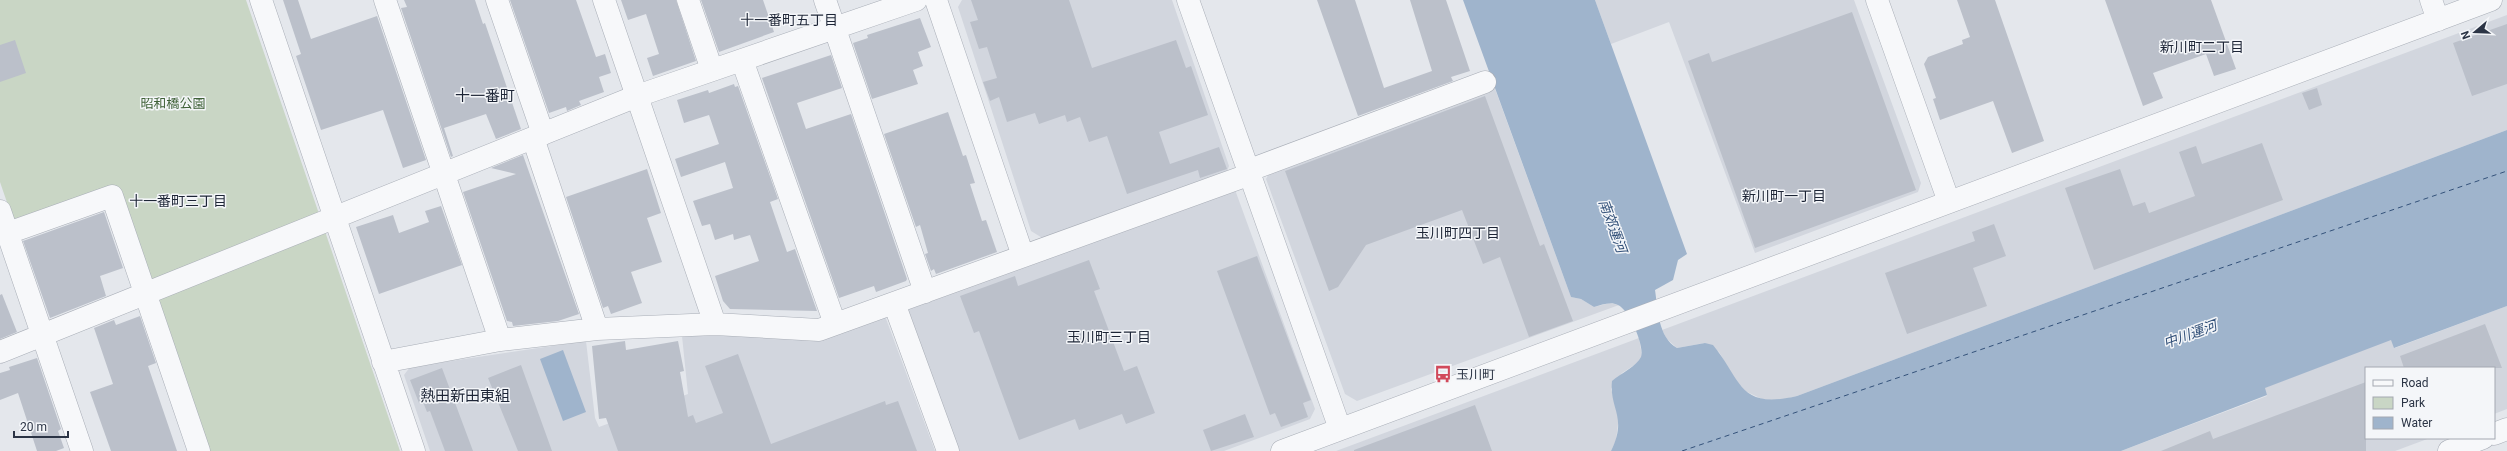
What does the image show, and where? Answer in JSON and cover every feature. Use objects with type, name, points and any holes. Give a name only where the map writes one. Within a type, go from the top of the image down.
[{"type":"street","points":[[261,0],[414,451]]},
{"type":"street","points":[[385,0],[500,340]]},
{"type":"street","points":[[497,0],[597,329]]},
{"type":"street","points":[[604,0],[715,324]]},
{"type":"street","points":[[688,0],[712,70]]},
{"type":"street","points":[[825,0],[925,292]]},
{"type":"street","points":[[0,352],[637,96],[916,0]]},
{"type":"street","points":[[936,0],[1023,256]]},
{"type":"street","points":[[1188,0],[1248,173],[1340,429]]},
{"type":"street","points":[[1877,0],[1950,202]]},
{"type":"street","points":[[1282,451],[1950,202],[2435,10],[2491,0]]},
{"type":"street","points":[[742,60],[835,324]]},
{"type":"street","points":[[383,362],[500,340],[597,329],[715,324],[819,330],[1248,173],[1486,82]]},
{"type":"street","points":[[8,233],[112,196],[199,451]]},
{"type":"street","points":[[0,211],[82,451]]},
{"type":"street","points":[[894,303],[948,451]]},
{"type":"street","points":[[2495,434],[2507,429]]},
{"type":"street","points":[[2449,451],[2481,439]]},
{"type":"shaded area","points":[[962,0],[1172,0],[1229,166],[1226,174],[1044,239],[1031,231],[958,7]]},
{"type":"shaded area","points":[[1595,0],[1854,0],[1921,183],[1918,192],[1755,253],[1669,22],[1611,44]]},
{"type":"shaded area","points":[[2507,15],[2507,130],[1797,396],[1777,401],[1762,399],[1745,391],[1734,378],[1719,352],[1705,343],[1677,348],[1667,339],[1662,330]]},
{"type":"shaded area","points":[[1494,86],[1571,297],[1581,299],[1594,307],[1610,303],[1619,305],[1357,401],[1345,394],[1266,179],[1272,168]]},
{"type":"shaded area","points":[[1234,187],[1315,409],[1310,419],[1224,451],[959,451],[908,309]]},
{"type":"shaded area","points":[[2507,306],[2507,409],[2495,414],[2495,367],[2365,367],[2365,439],[2427,439],[2395,451],[2121,451],[2267,396],[2264,388],[2391,339],[2395,348]]},
{"type":"shaded area","points":[[885,316],[935,451],[430,451],[404,375],[410,367],[586,341],[595,418],[599,427],[688,394],[682,336],[734,336]]},
{"type":"shaded area","points":[[1639,338],[1642,356],[1639,362],[1622,373],[1611,389],[1619,416],[1616,440],[1611,451],[1336,451]]},
{"type":"green space","name":"昭和橋公園","points":[[0,0],[246,0],[400,451],[208,451],[117,188],[19,221],[12,217],[0,182]]},
{"type":"water","points":[[1463,0],[1595,0],[1687,254],[1678,260],[1673,280],[1655,290],[1662,330],[1671,343],[1677,348],[1705,343],[1713,345],[1744,389],[1752,395],[1763,399],[1778,399],[1797,396],[2507,130],[2507,306],[2394,348],[2391,340],[2265,388],[2267,395],[2121,451],[1611,451],[1618,430],[1617,414],[1612,391],[1612,381],[1632,367],[1639,360],[1642,352],[1641,345],[1627,314],[1618,305],[1609,303],[1594,307],[1581,299],[1571,297]]},
{"type":"water","points":[[563,350],[586,412],[563,421],[540,359]]},
{"type":"building","points":[[283,0],[298,0],[311,39],[377,16],[426,160],[403,168],[383,110],[321,130],[296,56],[301,54]]},
{"type":"building","points":[[404,0],[475,0],[483,24],[485,23],[521,129],[496,139],[486,114],[444,128],[453,156],[451,157],[401,8],[407,7]]},
{"type":"building","points":[[510,0],[576,0],[596,57],[605,54],[611,73],[599,77],[604,92],[579,101],[581,105],[567,111],[566,107],[549,113]]},
{"type":"building","points":[[621,0],[676,0],[696,61],[653,76],[647,58],[659,54],[646,14],[628,20]]},
{"type":"building","points":[[701,0],[763,0],[774,32],[719,52]]},
{"type":"building","points":[[971,0],[1069,0],[1092,68],[1176,40],[1186,68],[1191,66],[1208,115],[1159,132],[1170,164],[1219,147],[1227,169],[1200,178],[1198,170],[1127,194],[1107,136],[1089,142],[1080,117],[1067,122],[1065,115],[1039,124],[1035,113],[1007,122],[999,97],[990,101],[983,82],[997,78],[987,47],[979,49],[970,22],[978,20]]},
{"type":"building","points":[[1317,0],[1355,0],[1384,88],[1432,71],[1410,0],[1446,0],[1470,71],[1451,77],[1453,81],[1358,116]]},
{"type":"building","points":[[1957,0],[1995,0],[2044,141],[2012,153],[1993,101],[1940,120],[1933,99],[1936,98],[1924,64],[1928,57],[1963,44],[1962,40],[1970,37]]},
{"type":"building","points":[[2105,0],[2211,0],[2236,69],[2214,76],[2206,54],[2153,73],[2163,98],[2143,106]]},
{"type":"building","points":[[1852,12],[1916,190],[1755,248],[1688,61],[1709,53],[1712,62]]},
{"type":"building","points":[[920,18],[931,47],[918,52],[923,66],[913,70],[918,84],[872,99],[853,43],[868,38],[867,35]]},
{"type":"building","points":[[2507,24],[2507,84],[2472,96],[2453,43]]},
{"type":"building","points":[[15,40],[26,73],[0,82],[0,45]]},
{"type":"building","points":[[831,55],[842,88],[797,103],[806,129],[851,114],[907,279],[906,281],[876,292],[874,286],[839,298],[762,78]]},
{"type":"building","points":[[734,84],[735,87],[738,86],[778,199],[770,202],[787,252],[795,249],[817,311],[730,309],[723,301],[715,276],[759,261],[750,235],[734,240],[733,234],[715,240],[710,224],[702,226],[693,201],[733,188],[725,162],[681,177],[675,159],[719,144],[709,115],[684,123],[677,100],[708,90],[709,93]]},
{"type":"building","points":[[2317,88],[2322,105],[2309,110],[2302,93]]},
{"type":"building","points":[[1485,96],[1540,246],[1544,244],[1573,321],[1529,337],[1500,257],[1483,264],[1462,210],[1366,245],[1338,287],[1329,291],[1285,171]]},
{"type":"building","points":[[948,112],[963,156],[966,155],[975,183],[970,184],[982,221],[986,220],[997,252],[936,274],[934,269],[931,271],[925,254],[928,253],[920,225],[916,227],[884,134]]},
{"type":"building","points":[[2262,143],[2283,200],[2094,270],[2065,188],[2120,169],[2133,206],[2145,202],[2149,213],[2195,196],[2179,152],[2196,146],[2202,164]]},
{"type":"building","points":[[523,155],[579,314],[558,321],[513,326],[512,322],[507,321],[463,192],[516,174],[491,168]]},
{"type":"building","points":[[647,169],[661,213],[647,218],[662,262],[631,272],[642,303],[611,314],[608,306],[603,308],[566,197]]},
{"type":"building","points":[[441,206],[462,265],[379,294],[356,227],[393,215],[399,233],[429,222],[425,211]]},
{"type":"building","points":[[104,212],[123,268],[100,276],[106,296],[50,318],[23,241]]},
{"type":"building","points":[[1994,224],[2006,256],[1973,268],[1987,306],[1907,334],[1885,273],[1975,241],[1972,232]]},
{"type":"building","points":[[1257,256],[1311,400],[1303,403],[1308,417],[1281,427],[1275,413],[1270,415],[1217,271]]},
{"type":"building","points":[[1089,260],[1100,289],[1094,291],[1124,371],[1137,366],[1155,413],[1126,424],[1122,414],[1079,430],[1075,419],[1019,440],[979,331],[974,333],[960,296],[1015,276],[1018,286]]},
{"type":"building","points":[[2,294],[17,332],[0,339],[0,295]]},
{"type":"building","points":[[140,316],[156,363],[148,366],[177,451],[111,451],[90,392],[113,384],[94,328],[114,320],[116,325]]},
{"type":"building","points":[[2485,324],[2502,368],[2404,367],[2400,356]]},
{"type":"building","points":[[625,341],[626,350],[678,341],[684,371],[680,372],[688,417],[693,415],[696,423],[723,413],[705,366],[738,354],[771,444],[885,401],[886,405],[898,401],[917,451],[618,451],[606,418],[599,419],[592,346]]},
{"type":"building","points":[[37,358],[61,429],[58,431],[64,448],[56,451],[37,451],[18,393],[0,400],[0,373],[10,370],[9,367]]},
{"type":"building","points":[[521,365],[552,451],[518,451],[488,378]]},
{"type":"building","points":[[442,368],[473,451],[445,451],[430,411],[427,412],[423,402],[419,403],[410,380]]},
{"type":"building","points":[[2365,382],[2366,451],[2161,451],[2210,431],[2213,439]]},
{"type":"building","points":[[1475,405],[1492,451],[1354,451],[1354,450]]},
{"type":"building","points":[[1245,414],[1254,437],[1211,451],[1203,430]]},
{"type":"ferry route","points":[[1682,451],[2507,171]]},
{"type":"place","name":"玉川町","points":[[1443,374]]},
{"type":"district","name":"十一番町五丁目","points":[[789,20]]},
{"type":"district","name":"新川町二丁目","points":[[2202,47]]},
{"type":"district","name":"十一番町","points":[[485,96]]},
{"type":"district","name":"新川町一丁目","points":[[1784,196]]},
{"type":"district","name":"十一番町三丁目","points":[[178,201]]},
{"type":"district","name":"玉川町四丁目","points":[[1458,233]]},
{"type":"district","name":"玉川町三丁目","points":[[1109,337]]},
{"type":"district","name":"熱田新田東組","points":[[465,396]]},
{"type":"water label","name":"南郊運河","points":[[1613,226]]},
{"type":"water label","name":"中川運河","points":[[2190,334]]}]
